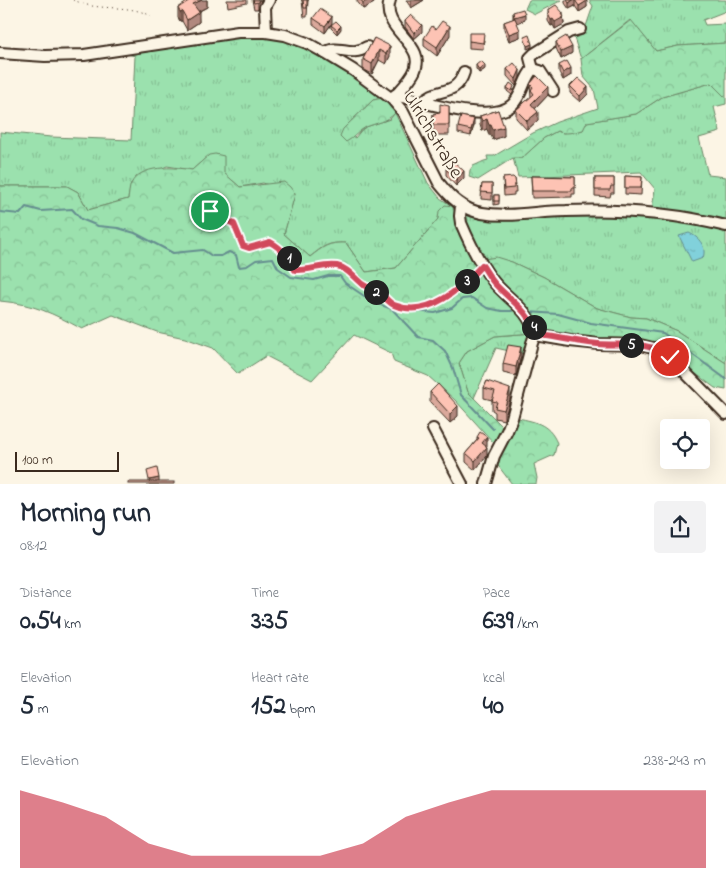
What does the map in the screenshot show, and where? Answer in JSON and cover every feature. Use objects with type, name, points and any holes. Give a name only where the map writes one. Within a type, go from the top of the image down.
[{"type":"street","points":[[266,32],[265,7],[269,0]]},
{"type":"street","points":[[386,2],[393,26],[413,48],[417,60],[414,73],[394,97]]},
{"type":"street","points":[[553,91],[540,71],[533,68],[528,53],[534,54],[569,32],[580,29]]},
{"type":"street","name":"Ulrichstraße","points":[[0,53],[46,56],[84,55],[238,32],[266,32],[285,35],[307,43],[394,97],[439,183],[461,206],[482,213],[494,214],[564,210],[618,211],[667,215],[726,226]]},
{"type":"street","points":[[324,53],[333,50],[356,52],[367,47]]},
{"type":"street","points":[[394,97],[466,112],[480,113],[504,110],[511,106],[519,96],[533,68]]},
{"type":"street","points":[[423,102],[428,97],[451,90],[461,81],[464,72]]},
{"type":"street","points":[[461,206],[461,223],[482,265],[496,286],[515,301],[531,321],[535,334],[512,418],[494,456],[486,484]]},
{"type":"street","points":[[535,334],[580,342],[640,345],[657,349],[670,357],[726,414]]},
{"type":"street","points":[[433,428],[462,484]]},
{"type":"path","points":[[72,0],[90,6],[143,11],[151,16]]},
{"type":"path","points":[[210,211],[234,224],[243,246],[249,248],[270,242],[285,253],[295,270],[339,266],[350,272],[361,283],[383,296],[392,304],[400,307],[417,308],[434,305],[468,280],[482,265]]},
{"type":"green space","points":[[529,0],[562,0],[535,14],[525,9]]},
{"type":"green space","points":[[589,0],[726,0],[726,11],[703,20],[705,25],[726,24],[726,43],[678,46],[656,51],[630,20],[581,59],[574,38],[583,35],[593,6]]},
{"type":"green space","points":[[631,20],[656,51],[678,46],[726,43],[726,95],[724,96],[711,83],[662,97],[636,114],[587,122],[583,130],[576,132],[557,131],[544,138],[522,158],[513,158],[478,180],[469,177],[473,166],[488,160],[487,156],[494,156],[533,133],[557,122],[598,108],[594,89],[583,76],[581,59]]},
{"type":"green space","points":[[257,35],[284,38],[301,45],[357,78],[382,98],[373,100],[343,129],[355,138],[363,128],[390,119],[395,113],[428,183],[440,198],[452,206],[445,206],[438,219],[396,268],[366,272],[346,243],[326,245],[310,257],[284,234],[295,194],[263,183],[240,187],[224,173],[209,155],[192,170],[167,166],[131,183],[128,199],[88,210],[78,192],[67,186],[0,186],[0,132],[51,137],[131,140],[135,56],[127,54],[192,42]]},
{"type":"green space","points":[[711,83],[726,95],[726,104],[714,107],[720,132],[699,138],[708,175],[726,177],[726,219],[652,209],[655,189],[641,172],[518,177],[513,158],[522,158],[544,138],[557,131],[563,133],[583,130],[586,122],[636,114],[662,97]]},
{"type":"green space","points":[[383,98],[395,113],[385,120],[366,127],[346,142],[340,136],[343,129],[373,100]]},
{"type":"green space","points":[[209,155],[224,156],[224,173],[240,187],[284,182],[290,187],[295,194],[284,234],[310,257],[326,246],[335,243],[346,243],[366,272],[396,268],[438,219],[439,211],[445,205],[452,206],[484,259],[496,257],[512,262],[544,277],[597,308],[631,317],[646,318],[677,331],[726,363],[726,390],[715,388],[661,348],[533,333],[495,336],[467,351],[459,363],[468,392],[503,427],[498,442],[493,442],[455,400],[428,376],[394,362],[391,353],[354,335],[312,380],[266,356],[238,374],[213,348],[185,338],[157,332],[113,315],[82,329],[42,310],[23,304],[0,301],[0,186],[67,186],[78,192],[88,210],[128,199],[131,184],[142,173],[158,168],[192,170]]},
{"type":"green space","points":[[562,213],[643,216],[726,229],[726,363],[677,331],[646,318],[631,317],[597,308],[544,277],[512,262],[484,259],[479,253],[463,214],[490,216]]},
{"type":"green space","points":[[533,333],[527,355],[496,348],[474,398],[468,392],[459,363],[467,351],[495,336]]},
{"type":"green space","points":[[514,417],[545,427],[557,443],[554,455],[534,464],[537,478],[536,484],[512,484],[496,463]]},
{"type":"water","points":[[689,233],[699,240],[704,250],[703,258],[692,262],[679,236]]},
{"type":"building","points":[[190,0],[202,0],[193,4],[199,12],[187,20],[178,8]]},
{"type":"building","points":[[303,0],[307,0],[307,8],[304,8]]},
{"type":"building","points":[[575,0],[586,0],[587,1],[579,6]]},
{"type":"building","points":[[556,5],[564,17],[555,22],[553,19],[551,20],[548,10]]},
{"type":"building","points":[[320,9],[332,17],[325,26],[313,18]]},
{"type":"building","points":[[523,9],[525,14],[514,17],[513,12]]},
{"type":"building","points":[[411,15],[422,25],[414,33],[405,21]]},
{"type":"building","points":[[515,18],[520,30],[509,34],[504,22]]},
{"type":"building","points":[[336,21],[341,26],[337,30],[331,25]]},
{"type":"building","points":[[442,21],[450,26],[437,47],[424,38],[432,26],[436,29]]},
{"type":"building","points":[[469,33],[484,33],[483,43],[469,41]]},
{"type":"building","points":[[529,35],[532,44],[527,46],[524,37]]},
{"type":"building","points":[[566,36],[572,47],[561,52],[556,42]]},
{"type":"building","points":[[374,38],[390,46],[386,54],[379,50],[372,64],[363,59]]},
{"type":"building","points":[[481,61],[485,65],[479,70],[476,65]]},
{"type":"building","points":[[567,61],[571,68],[563,73],[559,65]]},
{"type":"building","points":[[514,63],[520,70],[516,79],[507,69]]},
{"type":"building","points":[[537,76],[548,87],[531,104],[538,112],[527,121],[516,110],[534,94],[531,90],[533,87],[530,84]]},
{"type":"building","points":[[578,78],[588,87],[580,96],[570,86]]},
{"type":"building","points":[[510,83],[514,86],[512,91],[507,88]]},
{"type":"building","points":[[440,104],[449,106],[449,125],[433,125],[433,114],[440,113]]},
{"type":"building","points":[[498,110],[504,127],[493,130],[487,119],[482,121],[480,116]]},
{"type":"building","points":[[461,116],[474,119],[471,130],[458,127]]},
{"type":"building","points":[[453,161],[464,171],[456,180],[446,169]]},
{"type":"building","points":[[531,176],[575,177],[575,188],[572,188],[572,191],[532,191]]},
{"type":"building","points":[[625,176],[642,177],[641,188],[625,188]]},
{"type":"building","points":[[513,177],[516,185],[514,185],[514,188],[504,189],[503,178]]},
{"type":"building","points":[[595,178],[614,178],[614,186],[611,186],[610,190],[595,190]]},
{"type":"building","points":[[482,184],[492,184],[492,193],[481,192]]},
{"type":"building","points":[[494,195],[499,195],[499,201],[494,201]]},
{"type":"building","points":[[508,345],[521,347],[516,367],[503,364]]},
{"type":"building","points":[[487,381],[510,389],[504,410],[495,408],[497,402],[492,401],[495,391],[484,388]]},
{"type":"building","points":[[438,384],[458,406],[450,414],[430,392]]},
{"type":"building","points":[[480,432],[487,437],[482,443],[487,447],[475,461],[466,453],[479,438],[477,437]]},
{"type":"building","points":[[157,468],[159,478],[149,480],[147,471]]},
{"type":"building","points":[[128,482],[174,482],[174,484],[128,484]]},
{"type":"waterway","points":[[0,212],[20,214],[26,207],[41,211],[72,209],[81,219],[98,226],[118,228],[135,233],[173,253],[203,250],[212,256],[221,256],[229,252],[236,255],[239,267],[247,266],[256,260],[273,258],[278,268],[291,277],[314,280],[328,276],[340,276],[345,283],[373,302],[392,309],[418,337],[433,340],[445,351],[453,368],[461,395],[493,429]]},
{"type":"waterway","points":[[393,309],[435,313],[452,308],[462,299],[472,298],[487,308],[512,311]]},
{"type":"waterway","points":[[528,312],[558,314],[591,323],[663,333],[726,379]]},
{"type":"route","points":[[210,211],[234,224],[243,246],[253,248],[270,242],[285,253],[295,270],[339,266],[350,272],[361,283],[383,296],[392,304],[400,307],[417,308],[434,305],[468,280],[482,265],[496,286],[515,301],[531,321],[535,334],[570,341],[649,346],[664,352],[670,357]]}]
